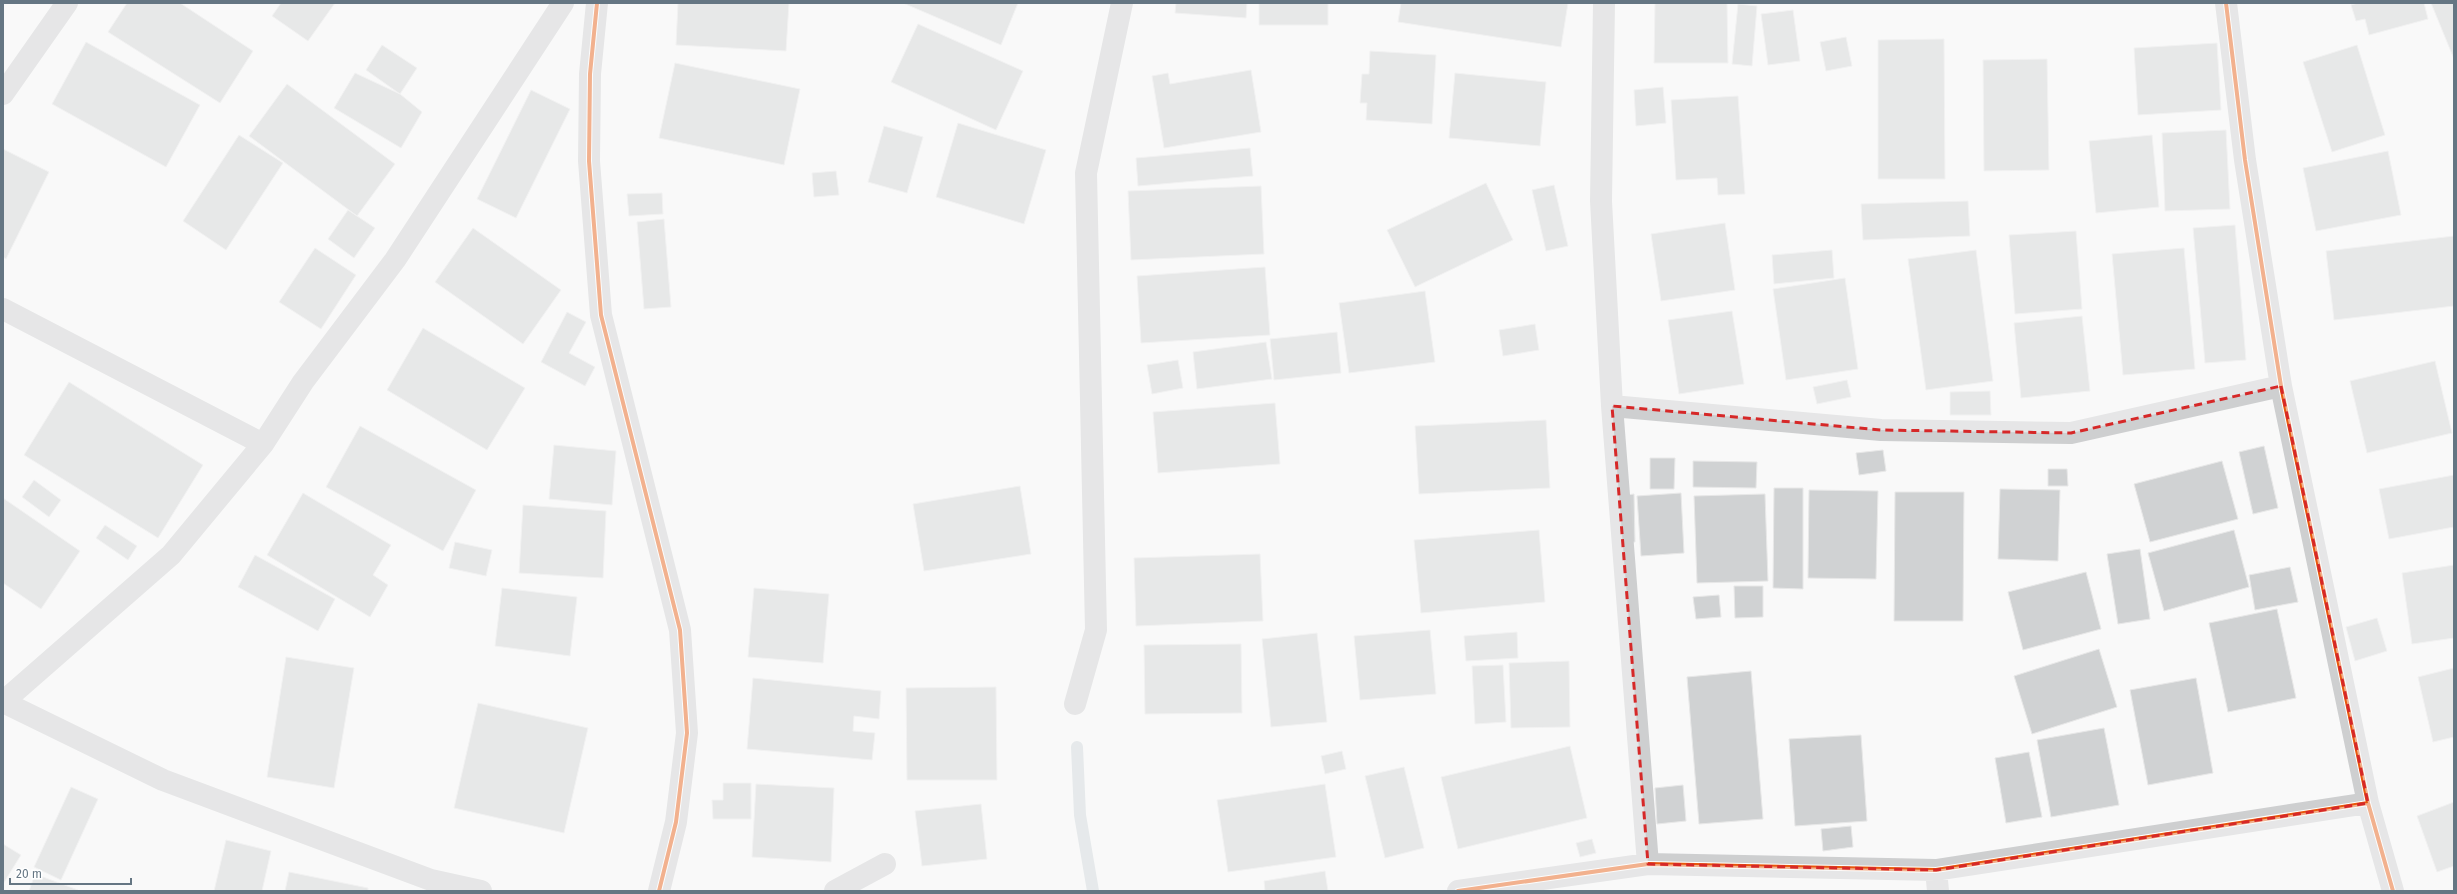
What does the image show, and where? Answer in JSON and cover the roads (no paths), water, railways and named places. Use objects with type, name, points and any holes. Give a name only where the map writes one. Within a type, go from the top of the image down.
[{"type":"street","points":[[3,94],[67,3]]},
{"type":"street","points":[[481,891],[431,880],[163,780],[3,702],[171,555],[262,444],[303,382],[395,260],[563,3]]},
{"type":"street","points":[[596,3],[590,74],[589,161],[601,315],[680,630],[687,733],[676,822],[659,891]]},
{"type":"street","points":[[1075,704],[1096,630],[1086,173],[1122,3]]},
{"type":"street","points":[[1604,3],[1601,201],[1612,406],[1648,864]]},
{"type":"street","points":[[2226,3],[2244,160],[2281,386],[2368,803],[2393,891]]},
{"type":"street","points":[[3,309],[262,444]]},
{"type":"street","points":[[1612,406],[1881,430],[2071,433],[2281,386]]},
{"type":"street","points":[[1458,891],[1648,864],[1936,870],[2368,803]]},
{"type":"street","points":[[835,891],[886,864]]},
{"type":"street","points":[[1936,870],[1938,891]]},
{"type":"waterway","points":[[1077,747],[1080,815],[1093,891]]}]
